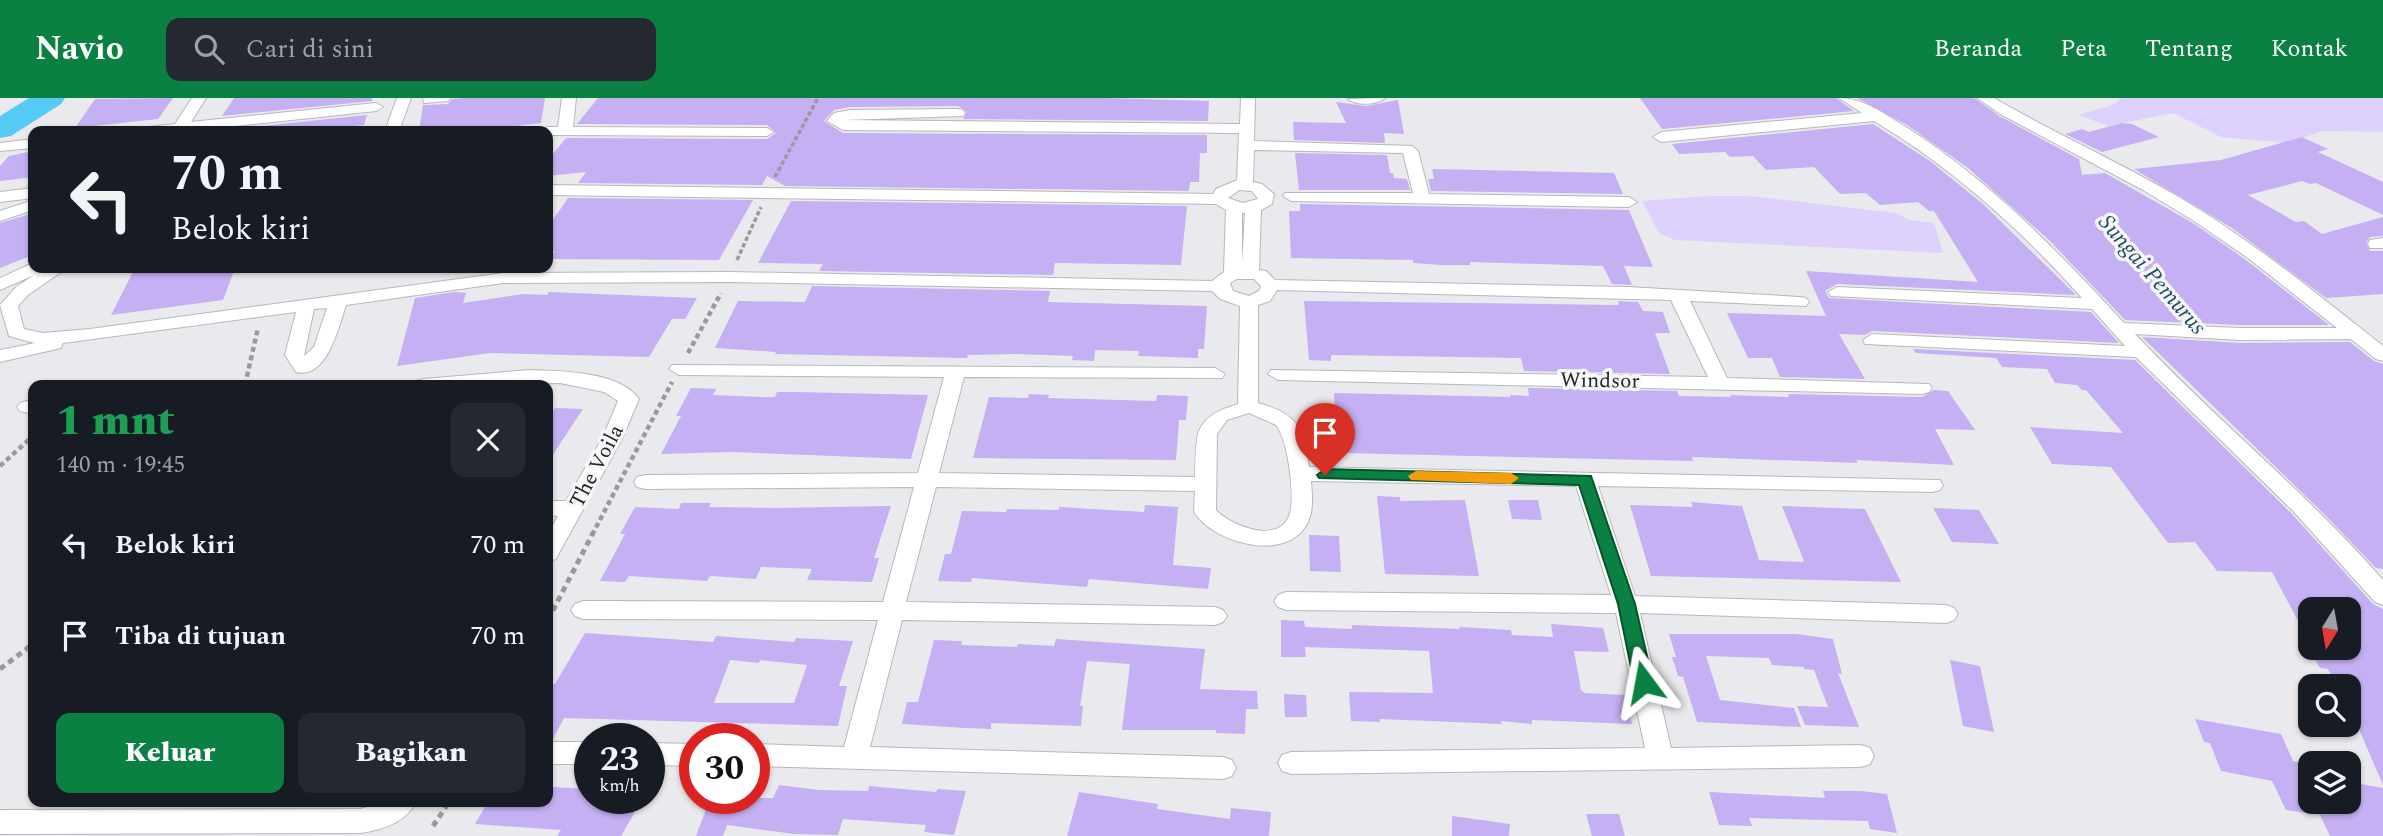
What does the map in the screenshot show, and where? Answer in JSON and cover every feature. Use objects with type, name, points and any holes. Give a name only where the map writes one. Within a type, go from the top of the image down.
[{"type":"street","points":[[182,126],[199,98]]},
{"type":"street","points":[[394,126],[404,98]]},
{"type":"street","points":[[565,129],[569,98]]},
{"type":"street","points":[[957,119],[964,98]]},
{"type":"street","points":[[1245,185],[1248,98]]},
{"type":"street","points":[[1355,99],[1378,98]]},
{"type":"street","points":[[1846,98],[1878,116],[1977,185],[2022,225],[2141,352],[2257,464],[2383,596]]},
{"type":"street","points":[[1984,98],[2056,140],[2187,209],[2235,241],[2383,355]]},
{"type":"street","points":[[213,126],[376,107]]},
{"type":"street","points":[[957,119],[843,126],[834,121],[850,114],[1247,129]]},
{"type":"street","points":[[1661,137],[1878,116]]},
{"type":"street","points":[[553,130],[766,132]]},
{"type":"street","points":[[4,147],[28,145]]},
{"type":"street","points":[[1247,145],[1407,149],[1410,151],[1422,198]]},
{"type":"street","points":[[553,190],[1227,203],[1253,208],[1261,205],[1267,197],[1260,188],[1245,185],[1226,189],[1220,195],[1227,203],[1234,278]]},
{"type":"street","points":[[0,197],[28,194]]},
{"type":"street","points":[[1290,197],[1629,202]]},
{"type":"street","points":[[0,216],[28,207]]},
{"type":"street","points":[[1253,208],[1234,278],[1221,291],[1232,299],[1249,301],[1268,293],[1270,285]]},
{"type":"street","points":[[0,285],[28,272]]},
{"type":"street","points":[[50,273],[22,291],[9,305],[16,332],[43,339],[90,335],[514,277],[1234,278],[1260,275],[1270,285],[1628,292],[1800,302]]},
{"type":"street","points":[[1837,292],[2098,304]]},
{"type":"street","points":[[1679,297],[1720,383]]},
{"type":"street","points":[[1248,407],[1249,301]]},
{"type":"street","points":[[302,376],[323,349],[338,302]]},
{"type":"street","points":[[302,376],[294,355],[306,307]]},
{"type":"street","points":[[2119,328],[2240,334],[2356,333]]},
{"type":"street","points":[[0,356],[90,335]]},
{"type":"street","points":[[1872,341],[2141,352]]},
{"type":"street","points":[[680,369],[1214,374]]},
{"type":"street","points":[[854,757],[955,373]]},
{"type":"street","name":"Windsor","points":[[1278,374],[1922,388]]},
{"type":"street","name":"The Voila","points":[[479,380],[523,376],[554,377],[609,386],[629,399],[612,439],[553,544]]},
{"type":"street","points":[[1248,407],[1274,414],[1286,422],[1294,433],[1303,511],[1296,525],[1275,536],[1240,536],[1212,520],[1205,512],[1207,433],[1212,424],[1233,410],[1248,407]]},
{"type":"street","points":[[1299,474],[1932,485]]},
{"type":"street","points":[[645,482],[928,480],[1206,484]]},
{"type":"street","points":[[1586,480],[1626,604],[1661,760]]},
{"type":"street","points":[[553,508],[573,509]]},
{"type":"street","points":[[1286,601],[1626,604],[1946,614]]},
{"type":"street","points":[[583,610],[1215,616]]},
{"type":"street","points":[[553,753],[574,753]]},
{"type":"street","points":[[770,755],[1223,768]]},
{"type":"street","points":[[1290,763],[1861,756]]},
{"type":"street","points":[[0,822],[360,821],[377,819],[396,807]]},
{"type":"path","points":[[247,380],[261,313]]},
{"type":"path","points":[[0,466],[28,441]]},
{"type":"path","points":[[0,669],[28,648]]},
{"type":"path","points":[[433,826],[446,807]]},
{"type":"shaded area","points":[[2121,98],[2383,98],[2383,132],[2323,131],[2287,143],[2221,137],[2173,113],[2108,126],[2079,115],[2115,104]]},
{"type":"shaded area","points":[[1749,196],[1896,213],[1909,220],[1934,223],[1943,253],[1674,240],[1659,233],[1642,201]]},
{"type":"building","points":[[173,98],[158,119],[76,126],[95,99]]},
{"type":"building","points":[[234,98],[372,98],[372,101],[222,116]]},
{"type":"building","points":[[545,98],[541,123],[516,126],[420,126],[423,105],[448,104],[452,99]]},
{"type":"building","points":[[598,98],[1108,98],[1209,101],[1208,121],[963,119],[967,112],[958,106],[850,107],[834,110],[824,121],[843,133],[1207,135],[1207,153],[1200,153],[1199,182],[1190,182],[1189,191],[785,186],[767,176],[762,185],[578,183],[586,172],[553,175],[553,154],[566,138],[767,139],[776,133],[767,125],[577,124]]},
{"type":"building","points":[[1640,98],[1836,98],[1854,111],[1662,129]]},
{"type":"building","points":[[1857,98],[1974,98],[2001,117],[2079,159],[2082,175],[2105,173],[2193,223],[2246,260],[2329,325],[2240,325],[2125,320],[2050,241],[1968,168],[1907,125]]},
{"type":"building","points":[[1398,100],[1404,134],[1384,133],[1385,143],[1294,140],[1293,122],[1346,123],[1336,102],[1366,106]]},
{"type":"building","points":[[367,115],[364,125],[356,126],[261,126]]},
{"type":"building","points":[[2122,123],[2132,124],[2159,137],[2102,152],[2065,134],[2082,129],[2089,132]]},
{"type":"building","points":[[1873,124],[1930,161],[1983,204],[2076,295],[1837,284],[1825,291],[1829,298],[2091,312],[2119,343],[1872,331],[1865,335],[1839,334],[1865,379],[1780,377],[1772,358],[1748,358],[1727,313],[1826,316],[1806,271],[1978,282],[1934,211],[1929,211],[1918,202],[1880,205],[1866,193],[1840,194],[1814,167],[1766,170],[1753,156],[1730,157],[1725,152],[1679,154],[1672,144]]},
{"type":"building","points":[[2302,137],[2328,149],[2318,152],[2383,182],[2383,215],[2316,183],[2302,181],[2248,195],[2296,222],[2304,221],[2322,234],[2383,217],[2383,236],[2370,237],[2366,243],[2370,251],[2383,251],[2383,294],[2326,298],[2232,228],[2134,169],[2221,160]]},
{"type":"building","points":[[28,152],[28,178],[0,181],[0,166],[9,156]]},
{"type":"building","points":[[1295,153],[1387,155],[1390,173],[1393,173],[1394,178],[1407,179],[1410,190],[1299,190]]},
{"type":"building","points":[[1432,169],[1614,173],[1623,194],[1431,191],[1428,179],[1434,179]]},
{"type":"building","points":[[568,198],[753,200],[719,260],[553,259],[553,220]]},
{"type":"building","points":[[791,201],[1187,206],[1181,265],[1055,263],[1053,275],[819,271],[823,264],[758,263]]},
{"type":"building","points":[[1300,204],[1629,210],[1653,267],[1624,266],[1632,285],[1612,284],[1603,266],[1470,262],[1470,265],[1441,265],[1413,263],[1413,260],[1291,258],[1289,211],[1300,211]]},
{"type":"building","points":[[28,215],[28,257],[0,268],[0,223]]},
{"type":"building","points":[[132,273],[233,273],[223,300],[111,315]]},
{"type":"building","points":[[812,286],[1050,291],[1048,302],[1207,306],[1204,349],[1198,349],[1198,358],[1138,356],[1139,351],[1095,350],[1094,361],[1072,360],[1073,356],[1017,354],[968,355],[967,358],[775,354],[776,352],[715,348],[738,301],[805,302]]},
{"type":"building","points":[[548,292],[697,298],[685,319],[672,319],[649,357],[490,353],[397,366],[415,298],[466,293],[463,303],[524,294],[548,295]]},
{"type":"building","points":[[1304,301],[1619,305],[1618,301],[1638,302],[1643,311],[1663,312],[1670,333],[1655,333],[1670,374],[1524,371],[1521,358],[1331,355],[1331,361],[1309,360]]},
{"type":"building","points":[[2142,337],[2240,343],[2350,342],[2374,361],[2383,364],[2383,569],[2376,568]]},
{"type":"building","points":[[1913,349],[2135,360],[2292,514],[2373,604],[2383,609],[2383,785],[2361,734],[2361,674],[2330,674],[2328,669],[2320,668],[2316,660],[2361,660],[2361,597],[2298,597],[2298,621],[2272,572],[2217,571],[2195,542],[2168,543],[2111,467],[2052,464],[2030,427],[2123,433],[2086,390],[2077,385],[2055,383],[2047,369],[2002,367],[1996,358],[1916,353]]},
{"type":"building","points":[[691,388],[716,389],[713,395],[761,397],[775,397],[777,392],[928,395],[911,459],[730,452],[661,454],[681,416],[676,416]]},
{"type":"building","points":[[1528,388],[1677,391],[1679,396],[1731,397],[1730,395],[1789,397],[1788,394],[1922,397],[1934,390],[1948,391],[1975,430],[1935,429],[1954,465],[1856,460],[1858,463],[1692,457],[1693,461],[1343,453],[1342,439],[1336,439],[1334,393],[1511,397],[1510,395],[1529,396]]},
{"type":"building","points":[[1029,394],[1049,395],[1048,398],[1156,401],[1157,395],[1188,396],[1186,420],[1179,420],[1176,460],[973,458],[989,397],[1028,398]]},
{"type":"building","points":[[555,408],[583,409],[553,454]]},
{"type":"building","points":[[1377,496],[1400,497],[1400,501],[1465,500],[1479,576],[1385,574]]},
{"type":"building","points":[[1508,500],[1538,500],[1542,520],[1512,519]]},
{"type":"building","points":[[1691,502],[1742,506],[1759,560],[1802,562],[1804,561],[1782,506],[1865,509],[1901,582],[1651,576],[1630,505],[1693,507]]},
{"type":"building","points":[[681,503],[711,503],[709,507],[774,508],[891,506],[874,558],[879,558],[872,582],[807,580],[812,569],[761,567],[756,579],[710,576],[707,581],[629,576],[625,582],[600,581],[625,534],[620,534],[635,507],[679,509]]},
{"type":"building","points":[[1145,505],[1178,507],[1173,565],[1211,568],[1208,589],[1089,579],[1087,587],[972,578],[971,582],[938,581],[945,554],[951,554],[962,511],[1059,510],[1059,507],[1144,512]]},
{"type":"building","points":[[1933,508],[1979,510],[1999,544],[1952,542]]},
{"type":"building","points":[[1309,535],[1339,536],[1341,572],[1310,571]]},
{"type":"building","points":[[1281,620],[1304,621],[1305,627],[1352,629],[1352,625],[1460,629],[1459,627],[1511,630],[1512,635],[1553,637],[1551,624],[1603,628],[1609,652],[1574,651],[1581,690],[1585,693],[1625,695],[1632,724],[1532,720],[1532,724],[1501,721],[1502,724],[1380,719],[1380,722],[1351,721],[1349,692],[1433,693],[1429,651],[1305,647],[1306,657],[1281,657]]},
{"type":"building","points":[[585,633],[713,642],[716,636],[794,642],[796,638],[853,641],[839,686],[847,686],[838,726],[564,718],[553,739],[553,684]],"holes":[[[730,660],[807,665],[794,703],[714,703]]]},
{"type":"building","points":[[1669,634],[1796,634],[1833,639],[1842,674],[1838,673],[1859,727],[1805,725],[1797,706],[1828,707],[1814,670],[1772,665],[1769,658],[1706,656],[1720,700],[1794,708],[1801,727],[1697,722],[1683,677],[1678,676]]},
{"type":"building","points":[[1056,639],[1205,649],[1200,689],[1257,691],[1258,709],[1246,709],[1245,734],[1216,733],[1216,730],[1122,730],[1130,664],[1087,661],[1080,706],[1083,706],[1081,726],[991,723],[991,729],[902,724],[907,702],[918,702],[934,640],[962,641],[961,645],[1017,647],[1018,644],[1054,646]]},
{"type":"building","points":[[1950,660],[1980,666],[1994,732],[1963,726]]},
{"type":"building","points":[[1284,694],[1306,695],[1307,717],[1285,717]]},
{"type":"building","points":[[2195,719],[2281,734],[2293,761],[2298,762],[2298,812],[2286,810],[2272,781],[2221,771],[2210,743],[2204,742]]},
{"type":"building","points":[[2361,784],[2383,788],[2383,836],[2330,836],[2320,815],[2313,814],[2361,814]]},
{"type":"building","points":[[779,785],[819,790],[868,791],[869,786],[936,792],[938,789],[966,791],[954,835],[924,832],[926,825],[843,819],[838,835],[795,834],[727,825],[723,836],[696,836],[704,814],[770,814],[770,798],[773,798]]},
{"type":"building","points":[[553,787],[574,788],[574,814],[634,814],[621,836],[557,836],[561,830],[475,824],[485,807],[553,807]]},
{"type":"building","points":[[1823,791],[1887,794],[1897,833],[1870,829],[1868,821],[1749,818],[1752,826],[1719,825],[1709,792],[1825,798]]},
{"type":"building","points":[[1079,792],[1158,804],[1157,809],[1230,819],[1231,808],[1271,812],[1269,836],[1067,836]]},
{"type":"building","points":[[1586,814],[1619,814],[1625,836],[1592,836]]},
{"type":"building","points":[[1452,816],[1510,824],[1509,836],[1452,836]]},
{"type":"waterway","points":[[0,129],[50,98]]},
{"type":"slow traffic","points":[[1416,476],[1511,478]]},
{"type":"route","points":[[1325,475],[1586,480],[1626,604],[1644,682]]},
{"type":"water label","name":"Sungai Pemurus","points":[[2153,274]]}]
